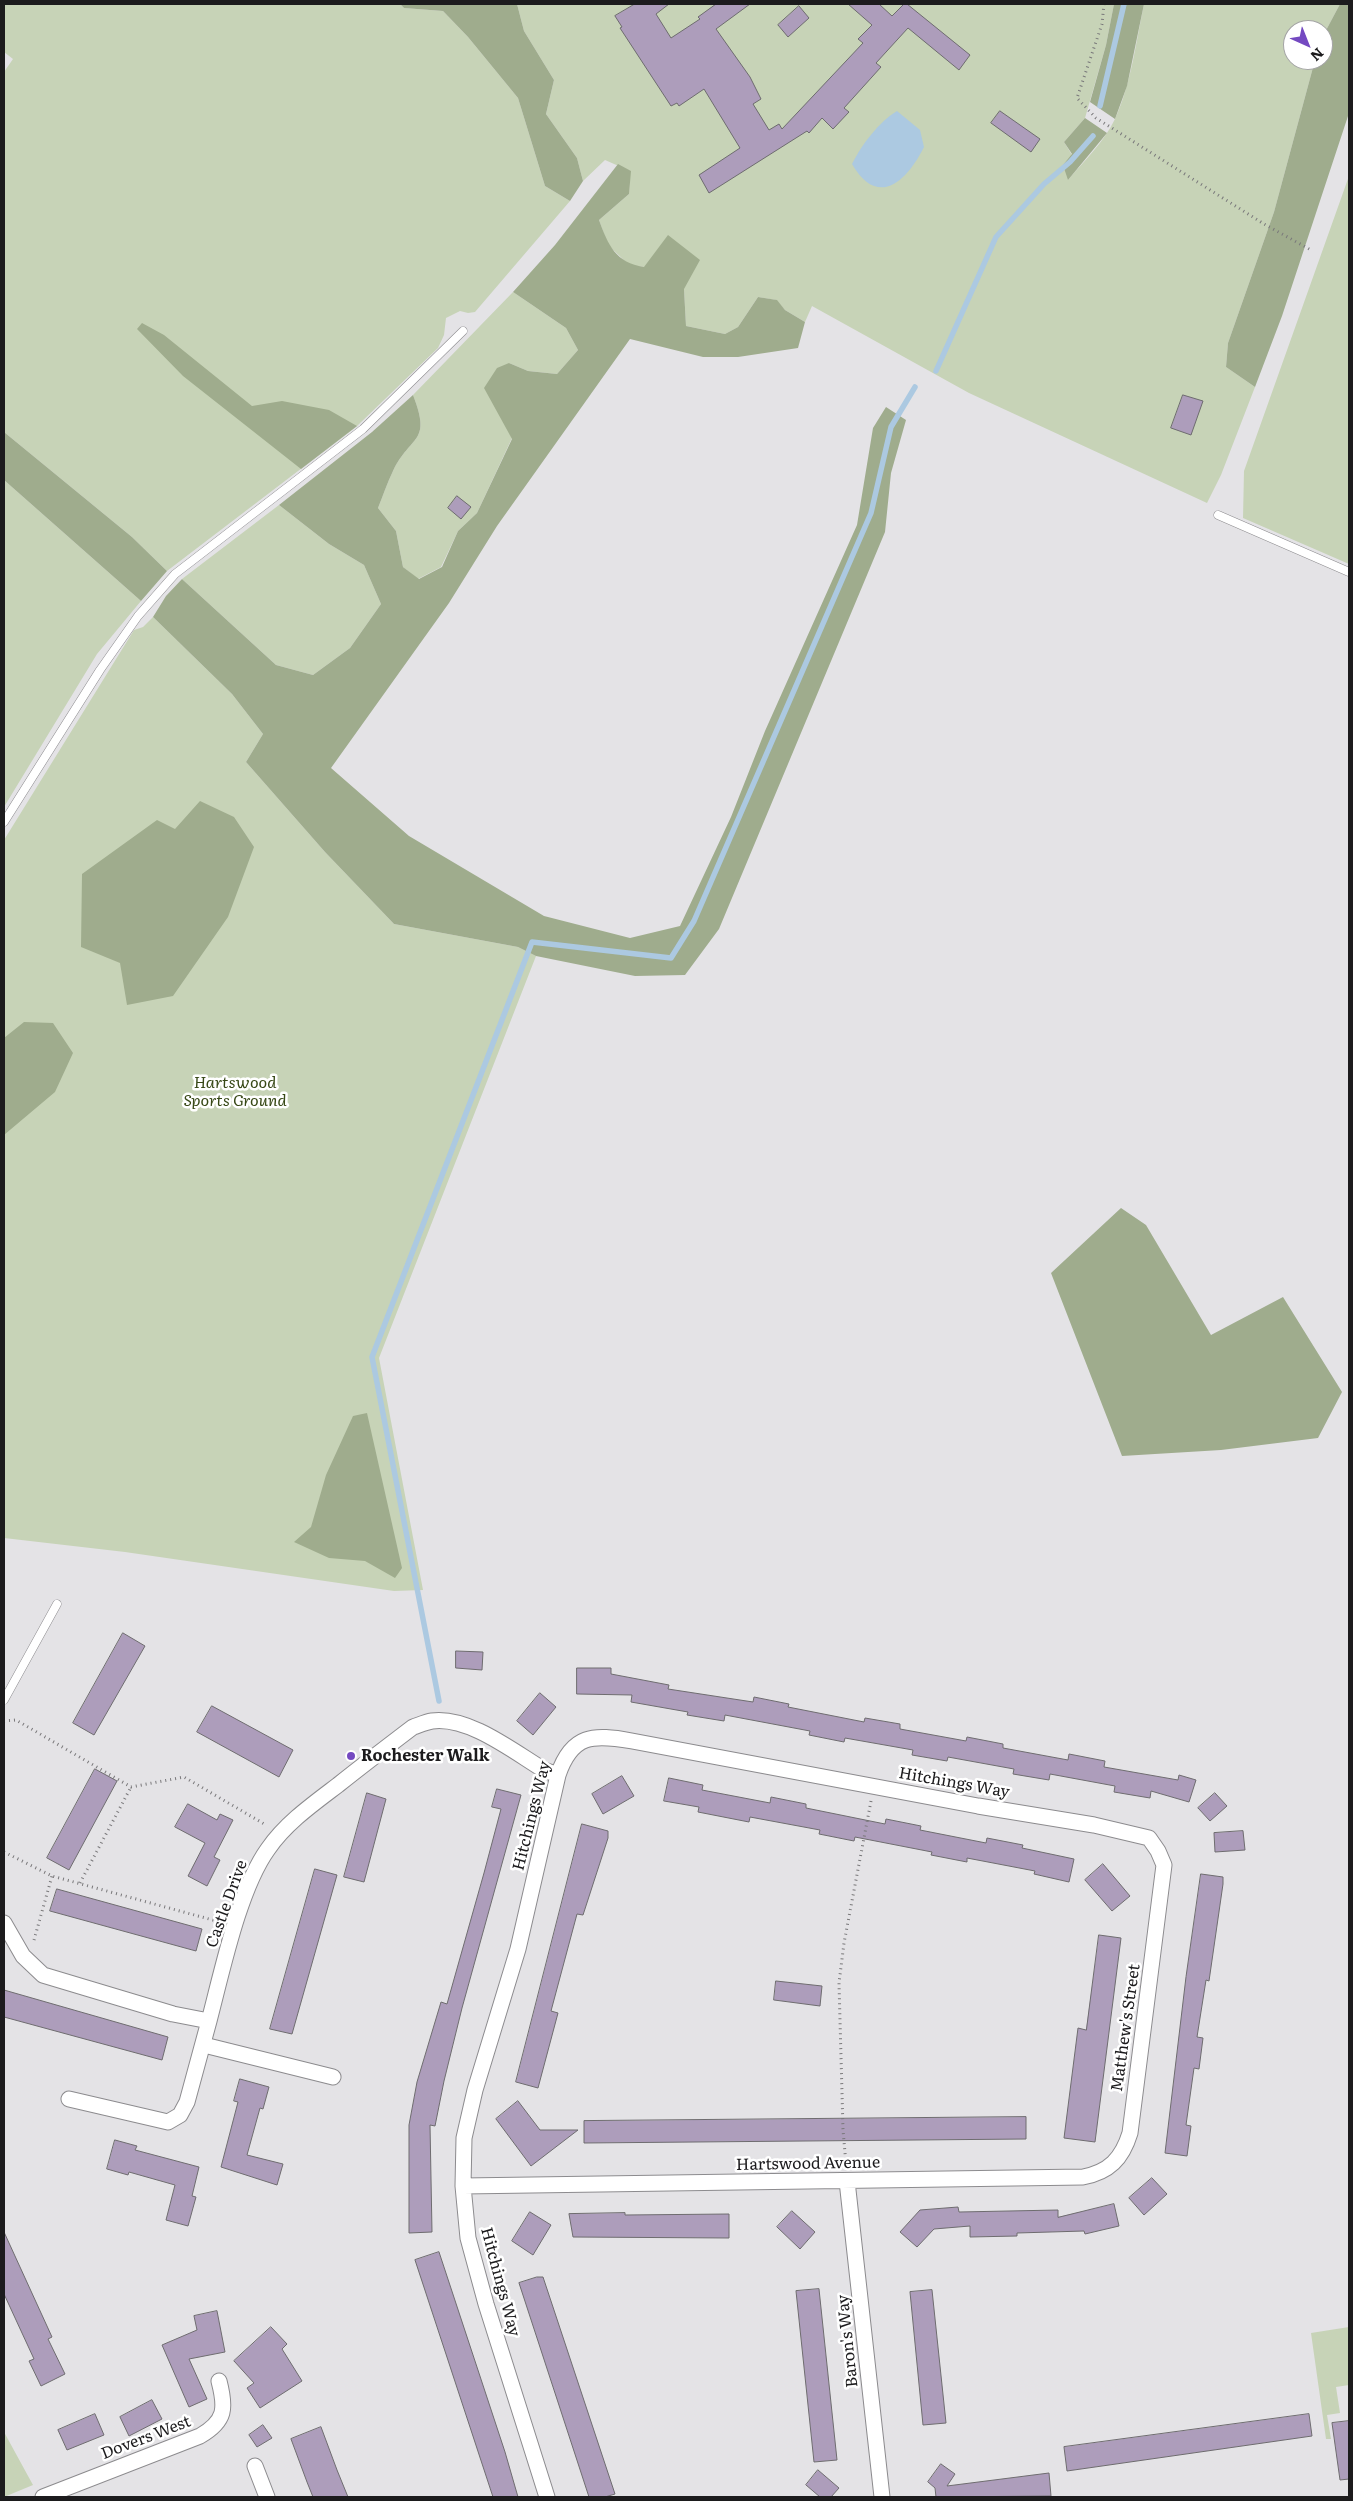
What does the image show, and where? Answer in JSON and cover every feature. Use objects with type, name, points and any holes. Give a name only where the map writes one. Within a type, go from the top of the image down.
[{"type":"street","name":"Castle Drive","points":[[69,2099],[152,2120],[168,2122],[180,2115],[188,2102],[235,1926],[254,1874],[267,1850],[280,1833],[311,1806],[413,1727],[432,1721],[448,1721],[466,1725],[544,1770],[558,1775]]},
{"type":"street","name":"Hitchings Way","points":[[547,2497],[486,2304],[468,2238],[463,2186],[464,2138],[474,2090],[518,1949],[558,1775],[564,1758],[575,1745],[592,1737],[608,1736],[1094,1825],[1149,1838],[1158,1851],[1164,1865],[1157,1928]]},
{"type":"street","points":[[4,1923],[23,1956],[43,1975],[57,1981],[173,2014],[209,2021]]},
{"type":"street","name":"Matthew's Street","points":[[1130,2133],[1157,1928]]},
{"type":"street","points":[[204,2045],[333,2077]]},
{"type":"street","name":"Hartswood Avenue","points":[[463,2186],[1083,2177],[1097,2174],[1109,2168],[1125,2149],[1130,2133]]},
{"type":"street","name":"Baron's Way","points":[[847,2181],[882,2497]]},
{"type":"street","name":"Dovers West","points":[[43,2497],[211,2430],[221,2417],[225,2404],[219,2381]]},
{"type":"street","points":[[255,2466],[267,2497]]},
{"type":"lane","points":[[4,822],[100,670],[138,616],[175,574],[363,429],[463,331]]},
{"type":"lane","points":[[1218,515],[1349,572]]},
{"type":"lane","points":[[4,1700],[57,1604]]},
{"type":"path","points":[[1104,4],[1102,24],[1077,98],[1096,118],[1264,224],[1311,250]]},
{"type":"path","points":[[4,1720],[16,1720],[131,1788],[184,1777],[280,1833]]},
{"type":"path","points":[[847,2181],[843,2130],[839,1983],[844,1943],[874,1786]]},
{"type":"path","points":[[80,1883],[131,1788]]},
{"type":"path","points":[[4,1852],[52,1876],[235,1926]]},
{"type":"path","points":[[23,1956],[33,1943],[52,1876]]},
{"type":"green space","points":[[4,4],[400,4],[404,8],[443,11],[468,37],[518,98],[545,186],[570,201],[475,312],[460,311],[446,318],[444,335],[438,348],[357,426],[167,571],[132,537],[4,432],[4,72],[13,59],[4,52]]},
{"type":"green space","points":[[400,4],[517,4],[524,31],[554,80],[546,114],[577,158],[583,181],[570,201],[545,186],[518,98],[468,37],[443,11],[404,8]]},
{"type":"green space","points":[[517,4],[1114,4],[1106,45],[1085,118],[1064,142],[1072,155],[1068,180],[1100,143],[1121,106],[1136,48],[1144,4],[1340,4],[1332,20],[1283,20],[1283,70],[1312,70],[1274,212],[1228,343],[1226,367],[1255,387],[1221,475],[1207,503],[969,393],[812,306],[805,322],[785,310],[776,300],[758,297],[738,327],[725,334],[686,326],[684,289],[644,267],[629,265],[608,245],[599,220],[629,194],[630,171],[605,160],[583,181],[577,158],[546,114],[554,80],[524,31]]},
{"type":"green space","points":[[1114,4],[1144,4],[1127,86],[1115,119],[1090,102],[1106,45]]},
{"type":"green space","points":[[1340,4],[1349,4],[1349,113],[1282,316],[1255,387],[1226,367],[1228,343],[1274,212],[1312,70],[1333,70],[1332,20]]},
{"type":"green space","points":[[1085,118],[1107,133],[1068,180],[1063,165],[1072,154],[1064,142]]},
{"type":"green space","points":[[618,164],[631,171],[629,194],[599,220],[602,229],[614,251],[634,265],[644,267],[668,235],[700,260],[684,289],[686,326],[725,334],[738,327],[758,297],[777,300],[785,310],[805,322],[798,348],[738,357],[703,357],[630,339],[497,526],[449,603],[331,768],[409,836],[544,916],[630,938],[680,926],[731,817],[765,731],[857,525],[873,428],[886,407],[906,420],[891,473],[885,532],[719,929],[685,975],[635,976],[536,956],[518,947],[394,924],[325,852],[246,762],[263,734],[232,694],[153,617],[166,596],[182,579],[276,665],[313,675],[350,648],[381,604],[364,565],[329,544],[279,505],[372,432],[413,395],[418,411],[420,431],[393,471],[378,508],[396,531],[403,567],[419,579],[442,567],[458,531],[477,513],[512,439],[484,388],[497,368],[509,363],[528,371],[557,374],[578,350],[566,328],[513,292],[555,245]]},
{"type":"green space","points":[[1349,176],[1349,564],[1243,518],[1244,471]]},
{"type":"green space","points":[[513,292],[566,328],[578,350],[557,374],[528,371],[509,363],[501,414],[512,438],[477,513],[458,531],[441,567],[418,579],[403,567],[396,531],[378,508],[393,471],[420,431],[418,411],[413,395]]},
{"type":"green space","points":[[142,323],[164,335],[252,406],[282,401],[329,410],[357,426],[301,469],[183,376],[137,329]]},
{"type":"green space","points":[[4,432],[132,537],[167,571],[141,601],[4,480]]},
{"type":"green space","points":[[4,480],[141,601],[97,654],[4,807]]},
{"type":"green space","points":[[279,505],[329,544],[364,565],[381,604],[350,648],[313,675],[276,665],[182,579]]},
{"type":"green space","name":"Hartswood Sports Ground","points":[[153,617],[232,694],[263,734],[246,762],[325,852],[394,924],[518,947],[536,956],[379,1358],[423,1590],[394,1591],[125,1552],[4,1538],[4,840],[134,630],[143,627]]},
{"type":"green space","points":[[200,801],[234,817],[254,847],[228,917],[173,996],[127,1005],[120,963],[81,947],[82,874],[157,820],[175,829]]},
{"type":"green space","points":[[24,1022],[53,1023],[73,1053],[55,1092],[4,1135],[4,1038]]},
{"type":"green space","points":[[1121,1208],[1146,1225],[1211,1335],[1283,1297],[1342,1392],[1318,1438],[1221,1450],[1122,1456],[1051,1273]]},
{"type":"green space","points":[[367,1413],[402,1568],[395,1578],[365,1561],[329,1558],[294,1542],[311,1527],[326,1475],[353,1416]]},
{"type":"green space","points":[[1349,2327],[1349,2385],[1336,2387],[1340,2413],[1327,2415],[1331,2439],[1326,2439],[1311,2333]]},
{"type":"green space","points":[[4,2432],[33,2485],[4,2497]]},
{"type":"water","points":[[897,111],[920,130],[924,147],[901,179],[891,185],[882,187],[872,185],[862,178],[852,164],[872,134]]},
{"type":"building","points":[[635,4],[669,4],[656,14],[671,38],[700,19],[698,17],[716,4],[750,4],[716,29],[750,77],[761,99],[753,104],[769,130],[779,124],[782,129],[863,43],[858,39],[872,25],[848,4],[879,4],[892,16],[904,4],[907,4],[970,55],[959,70],[908,28],[876,63],[881,67],[844,108],[849,112],[833,129],[822,118],[809,133],[807,131],[709,193],[699,175],[740,148],[704,89],[679,106],[677,103],[671,106],[620,28],[622,27],[615,16]]},
{"type":"building","points":[[799,6],[809,18],[788,37],[778,25]]},
{"type":"building","points":[[1000,111],[1040,139],[1031,152],[991,123]]},
{"type":"building","points":[[1183,395],[1203,401],[1191,435],[1171,428]]},
{"type":"building","points":[[457,496],[471,507],[461,519],[448,508]]},
{"type":"building","points":[[123,1633],[145,1646],[94,1735],[73,1723]]},
{"type":"building","points":[[456,1651],[483,1652],[482,1670],[456,1668]]},
{"type":"building","points":[[577,1668],[611,1668],[611,1674],[669,1685],[668,1689],[753,1702],[754,1697],[789,1704],[788,1707],[864,1722],[865,1718],[900,1724],[900,1729],[966,1741],[967,1737],[1003,1744],[1003,1748],[1068,1760],[1069,1754],[1105,1761],[1104,1767],[1178,1780],[1179,1775],[1196,1780],[1189,1802],[1151,1791],[1150,1798],[1114,1792],[1115,1786],[1050,1774],[1049,1780],[1013,1774],[1014,1769],[948,1757],[947,1761],[912,1755],[913,1750],[845,1738],[844,1742],[809,1735],[810,1731],[725,1715],[724,1721],[687,1715],[688,1712],[631,1702],[632,1695],[577,1694]]},
{"type":"building","points":[[540,1693],[556,1707],[533,1735],[517,1721]]},
{"type":"building","points":[[212,1706],[293,1750],[279,1777],[197,1732]]},
{"type":"building","points":[[95,1769],[117,1781],[69,1870],[47,1858]]},
{"type":"building","points":[[622,1776],[634,1796],[603,1814],[592,1794]]},
{"type":"building","points":[[669,1778],[703,1785],[702,1790],[770,1803],[771,1797],[806,1804],[806,1808],[885,1824],[886,1819],[921,1826],[920,1830],[986,1843],[987,1838],[1023,1845],[1022,1848],[1074,1859],[1069,1882],[1034,1874],[1035,1871],[967,1858],[967,1862],[931,1855],[932,1852],[855,1837],[854,1841],[819,1834],[820,1830],[750,1817],[749,1822],[698,1812],[699,1807],[664,1801]]},
{"type":"building","points":[[497,1789],[521,1795],[462,2008],[435,2126],[430,2125],[432,2232],[409,2233],[409,2125],[417,2082],[441,2002],[447,2004],[484,1873],[501,1809],[492,1807]]},
{"type":"building","points":[[367,1793],[386,1799],[364,1882],[344,1877]]},
{"type":"building","points":[[1215,1793],[1227,1806],[1210,1821],[1198,1808]]},
{"type":"building","points":[[188,1804],[217,1820],[220,1814],[233,1820],[214,1857],[220,1860],[207,1886],[188,1876],[205,1843],[175,1827]]},
{"type":"building","points":[[582,1824],[608,1831],[608,1838],[583,1915],[577,1914],[551,2011],[558,2013],[538,2088],[516,2082]]},
{"type":"building","points":[[1243,1831],[1245,1850],[1215,1852],[1214,1833]]},
{"type":"building","points":[[1103,1864],[1130,1896],[1112,1911],[1085,1880]]},
{"type":"building","points":[[315,1869],[337,1875],[292,2034],[270,2029]]},
{"type":"building","points":[[1201,1874],[1223,1877],[1223,1884],[1209,1981],[1206,1980],[1197,2037],[1203,2038],[1199,2069],[1194,2068],[1186,2125],[1191,2126],[1187,2156],[1165,2153],[1186,1977]]},
{"type":"building","points":[[57,1889],[202,1929],[196,1951],[50,1911]]},
{"type":"building","points":[[1099,1935],[1121,1938],[1095,2142],[1064,2138],[1078,2028],[1086,2030]]},
{"type":"building","points":[[776,1981],[822,1986],[820,2006],[774,2000]]},
{"type":"building","points":[[4,1990],[168,2037],[162,2060],[4,2017]]},
{"type":"building","points":[[240,2079],[269,2087],[263,2109],[260,2108],[247,2155],[283,2164],[277,2185],[221,2167],[238,2102],[234,2101]]},
{"type":"building","points":[[518,2101],[540,2130],[578,2130],[531,2166],[496,2119]]},
{"type":"building","points":[[1026,2117],[1026,2139],[584,2143],[584,2121]]},
{"type":"building","points":[[115,2140],[137,2146],[135,2150],[199,2167],[192,2196],[196,2197],[188,2226],[166,2220],[175,2185],[129,2172],[128,2175],[107,2169]]},
{"type":"building","points":[[1152,2178],[1167,2194],[1144,2215],[1129,2198]]},
{"type":"building","points":[[1114,2204],[1119,2226],[1085,2234],[1084,2231],[1017,2233],[1017,2236],[970,2237],[970,2226],[934,2229],[917,2247],[900,2232],[920,2210],[958,2207],[959,2212],[1058,2210],[1058,2217]]},
{"type":"building","points":[[792,2211],[815,2232],[800,2249],[777,2227]]},
{"type":"building","points":[[530,2212],[551,2225],[533,2255],[512,2241]]},
{"type":"building","points":[[625,2213],[625,2215],[729,2214],[729,2238],[573,2237],[569,2214]]},
{"type":"building","points":[[4,2232],[52,2337],[48,2339],[65,2374],[41,2386],[29,2361],[34,2359],[4,2294]]},
{"type":"building","points":[[439,2252],[518,2497],[493,2497],[415,2260]]},
{"type":"building","points":[[543,2277],[615,2494],[605,2497],[589,2497],[519,2283]]},
{"type":"building","points":[[819,2289],[837,2460],[814,2462],[796,2291]]},
{"type":"building","points":[[932,2290],[946,2423],[923,2425],[910,2292]]},
{"type":"building","points":[[217,2311],[225,2352],[189,2359],[207,2399],[189,2407],[162,2345],[197,2330],[194,2316]]},
{"type":"building","points":[[271,2327],[287,2344],[282,2349],[302,2381],[260,2408],[247,2388],[254,2383],[234,2361]]},
{"type":"building","points":[[152,2400],[162,2419],[129,2436],[120,2417]]},
{"type":"building","points":[[95,2414],[104,2435],[67,2450],[58,2430]]},
{"type":"building","points":[[1309,2414],[1312,2436],[1067,2471],[1064,2447]]},
{"type":"building","points":[[1349,2421],[1349,2479],[1340,2480],[1332,2423]]},
{"type":"building","points":[[263,2425],[272,2438],[257,2447],[249,2435]]},
{"type":"building","points":[[321,2427],[348,2497],[313,2497],[307,2482],[291,2439]]},
{"type":"building","points":[[941,2464],[955,2474],[947,2486],[1049,2473],[1051,2496],[936,2497],[935,2488],[928,2482]]},
{"type":"building","points":[[818,2470],[839,2488],[831,2497],[820,2497],[806,2485]]},
{"type":"waterway","points":[[1100,106],[1124,4]]},
{"type":"waterway","points":[[936,371],[996,237],[1044,184],[1070,162],[1093,136]]},
{"type":"waterway","points":[[439,1701],[372,1357],[532,942],[671,958],[694,921],[871,513],[891,427],[915,387]]},
{"type":"place","name":"Rochester Walk","points":[[351,1756]]}]
